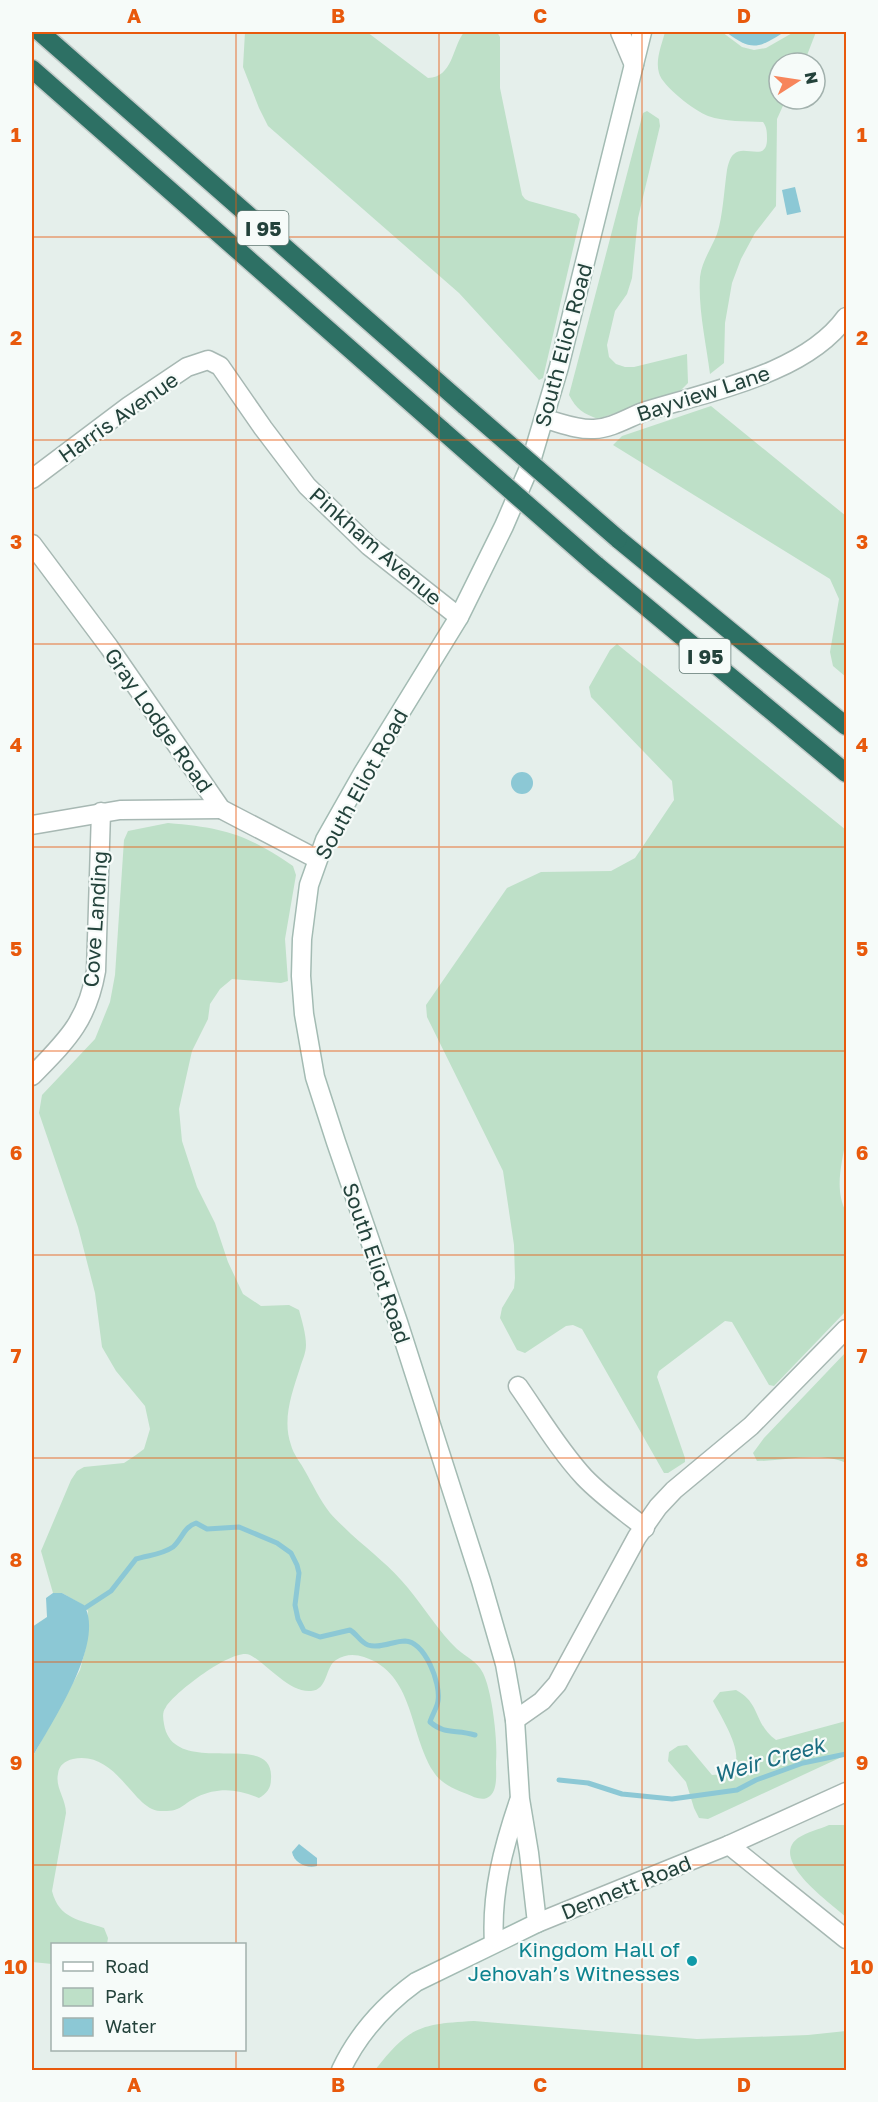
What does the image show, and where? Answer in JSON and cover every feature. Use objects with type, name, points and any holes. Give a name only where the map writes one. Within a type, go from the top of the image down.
[{"type":"highway","name":"I 95","points":[[40,32],[618,539],[842,722]]},
{"type":"highway","name":"I 95","points":[[32,69],[596,565],[846,773]]},
{"type":"street","points":[[620,32],[634,66]]},
{"type":"street","name":"South Eliot Road","points":[[537,1923],[520,1799],[515,1720],[505,1664],[481,1581],[398,1322],[315,1077],[304,1014],[301,976],[302,939],[305,905],[317,859],[346,802],[459,617],[504,526],[529,468],[545,419],[642,32]]},
{"type":"street","name":"Bayview Lane","points":[[545,419],[573,427],[606,428],[641,413],[786,365],[821,343],[846,317]]},
{"type":"street","name":"Harris Avenue","points":[[32,479],[129,406],[188,368],[208,360]]},
{"type":"street","name":"Pinkham Avenue","points":[[208,360],[220,366],[307,486],[369,546],[459,617]]},
{"type":"street","name":"Gray Lodge Road","points":[[32,544],[109,647],[220,809],[317,859]]},
{"type":"street","points":[[32,825],[101,812],[220,809]]},
{"type":"street","name":"Cove Landing","points":[[32,1076],[73,1031],[85,1011],[94,987],[101,812]]},
{"type":"street","points":[[515,1720],[542,1701],[557,1684],[638,1538],[658,1507],[674,1490],[751,1426],[846,1329]]},
{"type":"street","points":[[518,1386],[585,1478],[645,1528]]},
{"type":"street","name":"Dennett Road","points":[[341,2070],[367,2025],[416,1982],[537,1923],[729,1845],[846,1792]]},
{"type":"street","points":[[494,1943],[493,1924],[498,1874],[506,1839],[520,1799]]},
{"type":"street","points":[[729,1845],[846,1939]]},
{"type":"green space","points":[[245,32],[367,32],[428,78],[442,73],[447,67],[464,32],[497,32],[500,37],[500,88],[522,195],[529,201],[576,214],[580,219],[543,378],[539,380],[459,293],[268,126],[243,67]]},
{"type":"green space","points":[[665,32],[722,32],[742,47],[754,50],[766,48],[794,32],[816,32],[809,51],[767,51],[767,111],[781,111],[777,119],[776,206],[755,233],[741,259],[732,283],[725,323],[724,363],[710,374],[700,301],[701,271],[719,227],[730,159],[738,151],[759,152],[763,150],[766,146],[767,132],[763,122],[715,118],[688,104],[661,78],[658,68],[659,52]]},
{"type":"green space","points":[[647,111],[659,119],[660,126],[638,218],[632,278],[627,294],[615,311],[607,345],[609,357],[616,364],[625,367],[634,367],[687,354],[688,383],[681,390],[598,419],[581,410],[569,395],[643,113]]},
{"type":"green space","points":[[711,406],[846,516],[846,677],[833,666],[830,652],[839,599],[830,579],[613,445],[622,436]]},
{"type":"green space","points":[[617,644],[846,830],[846,1139],[841,1167],[840,1194],[846,1212],[846,1311],[774,1386],[769,1385],[732,1322],[725,1321],[659,1371],[657,1377],[685,1458],[685,1462],[668,1473],[664,1473],[582,1329],[573,1325],[566,1326],[525,1353],[517,1350],[500,1318],[502,1308],[514,1288],[515,1278],[514,1245],[503,1171],[427,1017],[426,1005],[507,888],[541,872],[611,871],[635,858],[674,800],[672,781],[591,697],[589,687],[610,650]]},
{"type":"green space","points":[[168,823],[220,830],[262,846],[293,866],[296,875],[285,939],[288,981],[281,983],[232,979],[220,989],[210,1004],[208,1019],[192,1051],[179,1109],[182,1141],[197,1187],[215,1223],[228,1262],[243,1294],[261,1306],[289,1305],[299,1310],[306,1345],[291,1396],[288,1416],[288,1435],[293,1452],[330,1513],[395,1574],[450,1642],[481,1669],[494,1716],[496,1780],[493,1793],[481,1799],[444,1783],[433,1771],[425,1756],[401,1690],[392,1676],[380,1665],[364,1657],[350,1655],[336,1660],[332,1663],[321,1687],[311,1691],[286,1683],[250,1655],[242,1654],[231,1658],[205,1672],[181,1691],[166,1707],[163,1717],[164,1724],[171,1741],[185,1749],[203,1753],[257,1756],[268,1764],[271,1779],[268,1791],[259,1798],[236,1791],[213,1792],[197,1797],[177,1809],[160,1811],[150,1808],[141,1801],[113,1771],[101,1763],[88,1759],[73,1759],[65,1762],[60,1768],[57,1779],[66,1813],[52,1891],[55,1900],[65,1913],[104,1928],[108,1938],[107,1943],[51,1943],[51,1964],[32,1962],[32,1758],[80,1670],[86,1647],[88,1611],[83,1605],[62,1593],[53,1593],[41,1551],[77,1471],[84,1467],[124,1463],[144,1449],[150,1429],[145,1406],[116,1371],[102,1347],[95,1293],[78,1227],[39,1113],[42,1095],[95,1039],[110,1002],[115,975],[124,840],[128,831]]},
{"type":"green space","points":[[846,1352],[846,1463],[835,1459],[813,1457],[757,1461],[753,1453],[764,1438]]},
{"type":"green space","points":[[736,1690],[750,1701],[764,1727],[776,1740],[846,1721],[846,1755],[708,1819],[699,1818],[686,1782],[668,1761],[669,1752],[678,1746],[687,1745],[712,1775],[726,1773],[734,1767],[735,1746],[713,1701],[720,1692]]},
{"type":"green space","points":[[829,1825],[846,1825],[846,1917],[806,1881],[796,1869],[791,1858],[791,1847],[798,1838]]},
{"type":"green space","points":[[474,2021],[697,2039],[808,2035],[846,2031],[846,2070],[375,2070],[397,2045],[417,2030],[427,2026]]},
{"type":"water","points":[[726,32],[784,32],[755,46],[748,45]]},
{"type":"water","points":[[795,187],[801,212],[787,215],[782,190]]},
{"type":"water","points":[[522,772],[530,775],[533,783],[530,791],[522,794],[514,791],[511,783],[514,775]]},
{"type":"water","points":[[53,1593],[62,1593],[84,1605],[89,1621],[88,1640],[73,1683],[32,1758],[32,1627],[47,1617],[46,1598]]},
{"type":"water","points":[[299,1844],[317,1858],[317,1866],[305,1866],[295,1859],[292,1852]]},
{"type":"waterway","name":"Weir Creek","points":[[85,1608],[111,1591],[136,1559],[173,1547],[192,1525],[196,1523],[207,1529],[239,1527],[277,1543],[291,1553],[299,1573],[295,1605],[304,1631],[320,1637],[350,1630],[363,1642],[373,1646],[405,1641],[412,1643],[425,1656],[437,1684],[438,1701],[430,1722],[441,1729],[475,1735]]},
{"type":"waterway","name":"Weir Creek","points":[[559,1780],[588,1783],[622,1794],[672,1799],[737,1790],[756,1780],[803,1763],[846,1754]]},
{"type":"place","name":"Kingdom Hall of Jehovah’s Witnesses","points":[[692,1961]]}]
